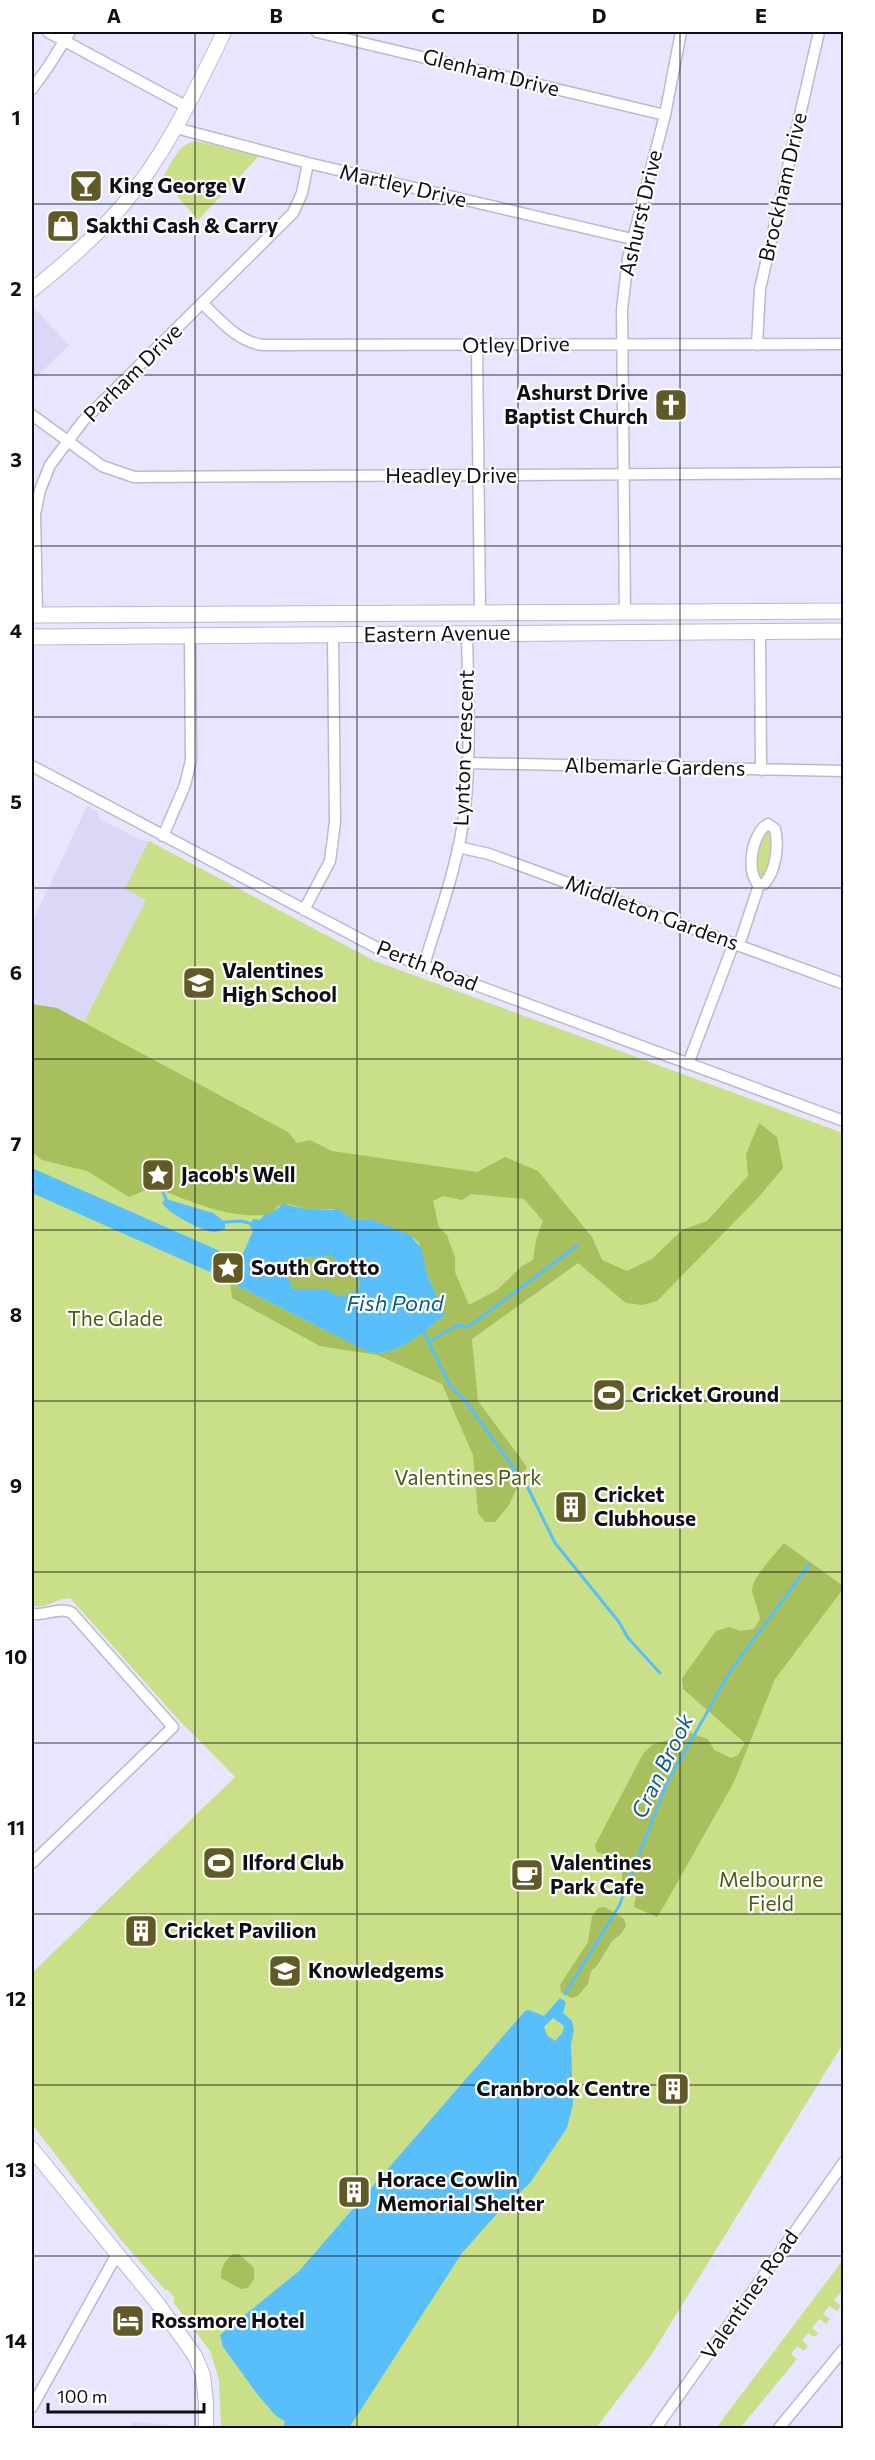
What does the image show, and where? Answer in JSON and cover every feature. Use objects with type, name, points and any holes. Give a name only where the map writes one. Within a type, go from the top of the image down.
[{"type":"highway","name":"Eastern Avenue","points":[[34,616],[843,611]]},
{"type":"highway","name":"Eastern Avenue","points":[[32,637],[843,631]]},
{"type":"main road","points":[[32,290],[80,251],[123,205],[176,128],[224,32]]},
{"type":"main road","points":[[34,2158],[158,2304],[195,2356],[203,2375],[206,2428]]},
{"type":"street","points":[[48,32],[67,36],[187,107]]},
{"type":"street","name":"Glenham Drive","points":[[317,32],[665,115]]},
{"type":"street","name":"Ashurst Drive","points":[[625,613],[624,291],[632,239],[665,115],[681,32]]},
{"type":"street","name":"Brockham Drive","points":[[757,345],[760,290],[819,32]]},
{"type":"street","points":[[32,89],[67,36]]},
{"type":"street","name":"Martley Drive","points":[[176,128],[308,164],[632,239]]},
{"type":"street","name":"Parham Drive","points":[[34,616],[35,514],[40,490],[50,465],[84,421],[293,213],[302,193],[308,164]]},
{"type":"street","name":"Otley Drive","points":[[203,304],[233,332],[249,342],[262,345],[843,344]]},
{"type":"street","points":[[477,346],[480,613]]},
{"type":"street","name":"Headley Drive","points":[[32,415],[102,466],[135,477],[843,473]]},
{"type":"street","points":[[760,632],[761,770]]},
{"type":"street","name":"Lynton Crescent","points":[[424,965],[458,847],[465,810],[468,763],[467,633]]},
{"type":"street","points":[[163,836],[185,785],[191,760],[190,636]]},
{"type":"street","points":[[304,910],[330,861],[335,822],[333,636]]},
{"type":"street","name":"Albemarle Gardens","points":[[468,763],[843,771]]},
{"type":"street","name":"Perth Road","points":[[32,765],[381,950],[843,1121]]},
{"type":"street","points":[[688,1064],[732,948],[741,939],[759,885],[753,874],[753,854],[759,832],[768,824],[772,825],[777,835],[775,857],[770,877],[764,884],[759,885]]},
{"type":"street","name":"Middleton Gardens","points":[[458,847],[489,854],[843,984]]},
{"type":"street","points":[[32,1614],[40,1615],[67,1610],[72,1613],[173,1727],[32,1863]]},
{"type":"street","name":"Valentines Road","points":[[656,2428],[843,2162]]},
{"type":"street","points":[[32,2407],[117,2254]]},
{"type":"street","points":[[779,2428],[843,2349]]},
{"type":"shaded area","points":[[32,308],[69,345],[32,381]]},
{"type":"shaded area","points":[[87,806],[97,811],[98,818],[143,841],[152,841],[288,1132],[57,1008],[32,1004],[32,922]]},
{"type":"shaded area","points":[[131,2422],[193,2426],[193,2428],[131,2428]]},
{"type":"green space","points":[[196,141],[259,156],[198,220],[162,178],[180,150]]},
{"type":"green space","points":[[769,830],[773,849],[768,868],[761,880],[758,877],[756,865],[757,854],[765,831]]},
{"type":"green space","name":"Valentines Park","points":[[149,841],[375,961],[843,1133],[843,2044],[650,2357],[596,2428],[221,2428],[219,2380],[210,2351],[174,2303],[174,2297],[168,2290],[165,2290],[121,2240],[32,2124],[32,1973],[235,1777],[175,1716],[71,1599],[42,1606],[32,1605],[32,1004],[57,1008],[84,1022],[146,900],[125,889]]},
{"type":"green space","points":[[32,1004],[57,1008],[288,1132],[297,1143],[310,1140],[332,1151],[477,1172],[505,1157],[538,1171],[592,1237],[602,1260],[627,1271],[652,1259],[682,1230],[707,1221],[748,1176],[746,1154],[759,1123],[777,1137],[783,1168],[756,1200],[657,1301],[642,1305],[626,1303],[578,1263],[472,1339],[478,1401],[527,1467],[509,1505],[495,1522],[485,1522],[478,1513],[473,1455],[442,1384],[377,1355],[320,1346],[232,1298],[230,1282],[368,1352],[378,1353],[399,1348],[419,1336],[445,1315],[426,1272],[419,1243],[414,1238],[366,1219],[355,1220],[333,1209],[306,1209],[289,1204],[278,1206],[272,1214],[241,1215],[197,1204],[153,1187],[129,1197],[87,1171],[42,1160],[32,1152]],"holes":[[[471,1194],[524,1199],[543,1221],[536,1240],[533,1260],[522,1266],[497,1290],[469,1305],[455,1272],[455,1257],[447,1235],[439,1227],[433,1201],[443,1196],[462,1200]]]},
{"type":"green space","points":[[331,1256],[360,1282],[357,1291],[339,1298],[326,1289],[293,1290],[285,1271],[297,1258]]},
{"type":"green space","points":[[784,1543],[843,1586],[843,1589],[775,1679],[734,1782],[657,1917],[634,1907],[637,1890],[622,1881],[622,1858],[615,1853],[606,1855],[597,1852],[595,1845],[643,1754],[652,1745],[690,1733],[708,1739],[714,1750],[731,1758],[738,1755],[745,1743],[683,1689],[682,1678],[716,1631],[729,1627],[740,1631],[754,1629],[760,1619],[752,1591],[755,1580]]},
{"type":"green space","points":[[605,1907],[624,1919],[626,1926],[621,1934],[612,1941],[597,1966],[591,1971],[588,1984],[578,1996],[571,1998],[561,1992],[560,1985],[588,1942],[592,1916],[598,1908]]},
{"type":"green space","points":[[233,2254],[239,2254],[254,2268],[254,2279],[248,2288],[241,2289],[221,2278],[224,2264]]},
{"type":"green space","points":[[843,2260],[843,2295],[840,2293],[834,2300],[841,2306],[837,2311],[829,2306],[823,2314],[830,2319],[826,2324],[819,2319],[812,2328],[818,2333],[815,2337],[808,2333],[802,2340],[808,2346],[804,2351],[797,2346],[791,2354],[797,2359],[740,2428],[716,2428]]},
{"type":"water","points":[[32,1168],[220,1251],[210,1272],[32,1193]]},
{"type":"water","points":[[166,1199],[213,1213],[225,1222],[225,1229],[210,1231],[187,1222],[162,1203]]},
{"type":"water","name":"Fish Pond","points":[[283,1204],[306,1209],[339,1210],[355,1220],[370,1219],[410,1235],[422,1249],[426,1272],[445,1315],[419,1336],[399,1348],[378,1353],[368,1352],[230,1282],[253,1231],[250,1227],[253,1219],[260,1220],[264,1215],[272,1213]],"holes":[[[331,1256],[360,1282],[357,1291],[339,1297],[326,1289],[293,1289],[285,1271],[297,1258]]]},
{"type":"water","points":[[560,1998],[566,2002],[563,2013],[572,2021],[574,2030],[571,2044],[573,2104],[567,2128],[530,2183],[495,2216],[462,2253],[349,2428],[287,2428],[284,2425],[285,2421],[276,2416],[258,2395],[223,2347],[220,2335],[299,2271],[525,2011],[529,2010],[544,2016]],"holes":[[[553,2018],[564,2026],[563,2032],[555,2041],[547,2035],[544,2027]]]},
{"type":"waterway","points":[[159,1183],[166,1199]]},
{"type":"waterway","points":[[225,1222],[241,1221],[252,1224]]},
{"type":"waterway","points":[[429,1341],[458,1325],[468,1327],[578,1245]]},
{"type":"waterway","points":[[232,1268],[236,1270]]},
{"type":"waterway","points":[[423,1331],[450,1385],[466,1402],[527,1486],[555,1543],[619,1622],[628,1638],[660,1673]]},
{"type":"waterway","name":"Cran Brook","points":[[565,1994],[619,1906],[667,1783],[731,1670],[809,1565]]},
{"type":"place","name":"King George V","points":[[86,186]]},
{"type":"place","name":"Sakthi Cash & Carry","points":[[63,226]]},
{"type":"place","name":"Ashurst Drive Baptist Church","points":[[671,405]]},
{"type":"place","name":"Valentines High School","points":[[199,983]]},
{"type":"place","name":"Jacob's Well","points":[[158,1175]]},
{"type":"place","name":"South Grotto","points":[[228,1268]]},
{"type":"place","name":"Cricket Ground","points":[[609,1395]]},
{"type":"place","name":"Cricket Clubhouse","points":[[571,1507]]},
{"type":"place","name":"Ilford Club","points":[[219,1863]]},
{"type":"place","name":"Valentines Park Cafe","points":[[527,1875]]},
{"type":"place","name":"Cricket Pavilion","points":[[141,1931]]},
{"type":"place","name":"Knowledgems","points":[[285,1971]]},
{"type":"place","name":"Cranbrook Centre","points":[[673,2089]]},
{"type":"place","name":"Horace Cowlin Memorial Shelter","points":[[354,2192]]},
{"type":"place","name":"Rossmore Hotel","points":[[128,2321]]},
{"type":"park label","name":"The Glade","points":[[115,1319]]},
{"type":"park label","name":"Melbourne Field","points":[[771,1892]]}]
